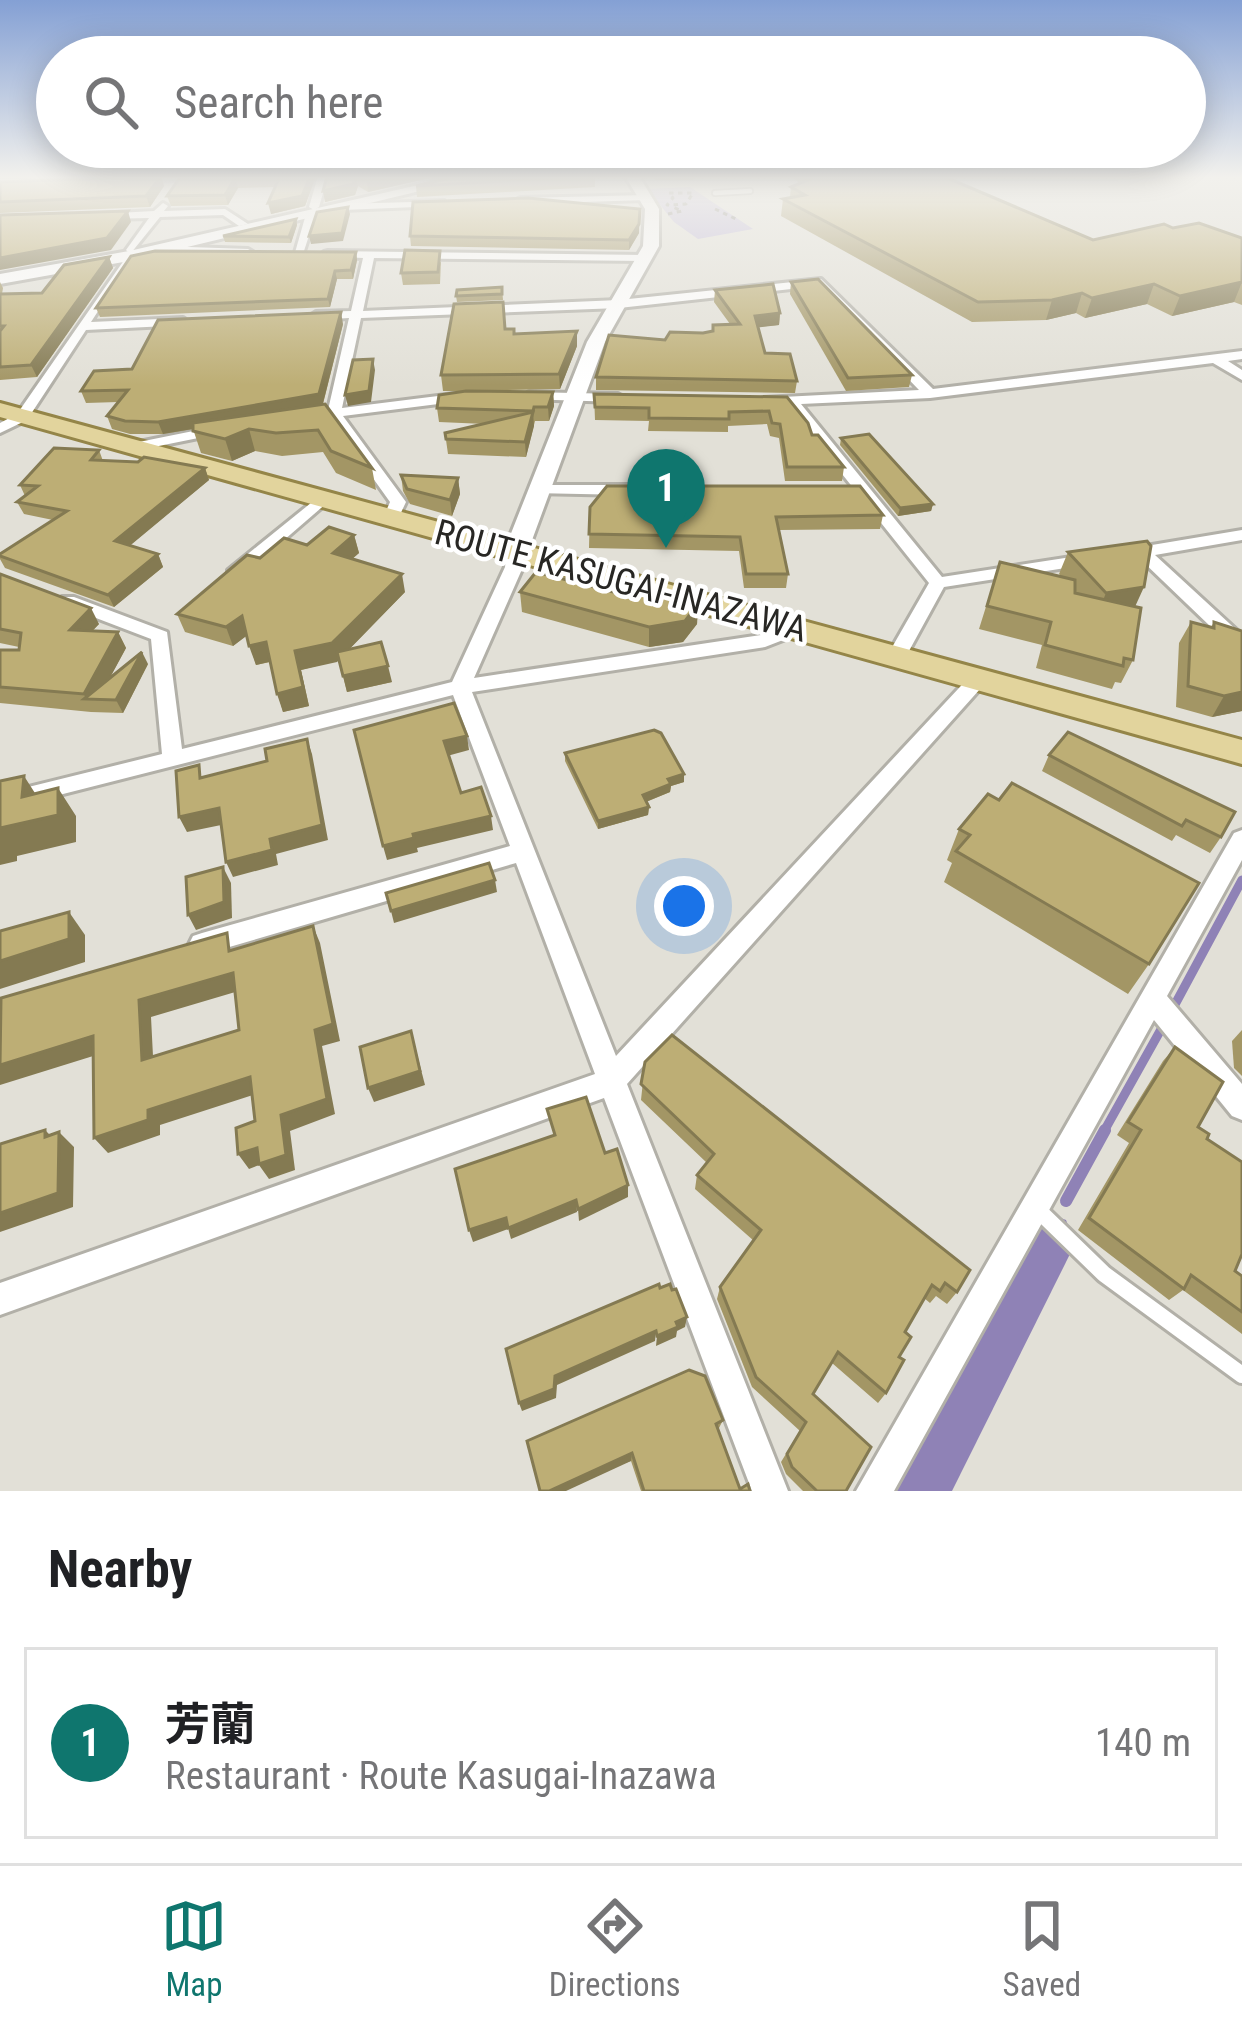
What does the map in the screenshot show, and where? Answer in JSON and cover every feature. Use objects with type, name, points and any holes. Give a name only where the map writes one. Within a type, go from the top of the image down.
[{"type":"main road","points":[[130,253],[159,246]]},
{"type":"main road","points":[[0,276],[173,246]]},
{"type":"main road","points":[[516,551],[596,342],[650,246]]},
{"type":"main road","name":"ROUTE KASUGAI-INAZAWA","points":[[7,419],[134,447],[1242,752]]},
{"type":"street","points":[[7,419],[85,326],[135,246]]},
{"type":"street","points":[[298,254],[301,246]]},
{"type":"street","points":[[159,249],[645,258]]},
{"type":"street","points":[[369,255],[334,412],[398,502],[391,518]]},
{"type":"street","points":[[310,316],[619,304],[821,282],[930,394]]},
{"type":"street","points":[[85,326],[197,321]]},
{"type":"street","points":[[748,401],[792,403],[930,394],[1242,355]]},
{"type":"street","points":[[1216,358],[1242,376]]},
{"type":"street","points":[[289,419],[491,396]]},
{"type":"street","points":[[514,396],[639,399]]},
{"type":"street","points":[[792,403],[938,583]]},
{"type":"street","points":[[134,447],[243,426]]},
{"type":"street","points":[[539,490],[655,490]]},
{"type":"street","points":[[840,490],[863,490]]},
{"type":"street","points":[[214,590],[322,499]]},
{"type":"street","points":[[938,583],[1242,536]]},
{"type":"street","points":[[516,551],[514,567],[460,687],[770,1491]]},
{"type":"street","points":[[1142,551],[1242,646]]},
{"type":"street","points":[[897,656],[938,583]]},
{"type":"street","points":[[40,591],[160,636]]},
{"type":"street","points":[[160,636],[178,621]]},
{"type":"street","points":[[0,802],[460,687],[765,641],[794,629]]},
{"type":"street","points":[[160,636],[173,759]]},
{"type":"street","points":[[0,1299],[611,1082],[979,679]]},
{"type":"street","points":[[874,1491],[1242,839]]},
{"type":"street","points":[[182,950],[524,851]]},
{"type":"street","points":[[1153,999],[1242,1106]]},
{"type":"lane","points":[[1035,1207],[1104,1274],[1242,1375]]},
{"type":"building","points":[[0,246],[66,246],[0,258]]},
{"type":"building","points":[[871,246],[1242,246],[1242,282],[1180,296],[1154,284],[1092,298],[1082,293],[1052,300],[978,302]]},
{"type":"building","points":[[405,250],[440,251],[438,272],[401,273]]},
{"type":"building","points":[[155,251],[356,252],[351,270],[335,271],[328,299],[96,308],[131,256]]},
{"type":"building","points":[[109,257],[31,365],[0,367],[4,326],[0,326],[0,294],[42,293],[64,265]]},
{"type":"building","points":[[818,279],[912,375],[848,378],[791,282]]},
{"type":"building","points":[[773,284],[780,313],[755,316],[765,353],[790,354],[797,381],[596,377],[609,335],[665,340],[670,332],[703,333],[713,331],[713,325],[740,324],[715,290]]},
{"type":"building","points":[[502,287],[502,294],[456,296],[457,290]]},
{"type":"building","points":[[503,302],[505,329],[514,329],[514,334],[577,331],[559,374],[441,375],[454,304]]},
{"type":"building","points":[[341,312],[319,394],[158,422],[107,416],[128,390],[81,391],[94,371],[132,369],[158,320]]},
{"type":"building","points":[[373,359],[369,391],[345,395],[353,360]]},
{"type":"building","points":[[553,392],[548,407],[534,407],[533,411],[437,408],[439,395]]},
{"type":"building","points":[[594,394],[787,397],[812,435],[818,435],[844,467],[787,467],[780,424],[772,423],[769,411],[729,412],[729,419],[649,418],[649,408],[595,407]]},
{"type":"building","points":[[325,404],[372,468],[331,451],[318,430],[276,433],[249,429],[225,439],[193,431],[193,423]]},
{"type":"building","points":[[533,412],[525,442],[446,439],[445,433]]},
{"type":"building","points":[[869,434],[933,504],[900,508],[841,438]]},
{"type":"building","points":[[54,448],[99,450],[91,460],[138,462],[144,457],[205,468],[115,541],[158,554],[108,595],[0,556],[67,511],[17,502],[38,486],[20,485]]},
{"type":"building","points":[[401,475],[458,478],[450,500],[407,489]]},
{"type":"building","points":[[607,486],[860,486],[883,515],[776,517],[788,574],[746,574],[740,537],[589,534],[590,507]]},
{"type":"building","points":[[329,527],[354,535],[333,553],[402,574],[332,643],[295,651],[303,687],[277,694],[266,642],[249,646],[242,616],[226,627],[177,614],[247,555],[260,558],[284,538],[307,545]]},
{"type":"building","points":[[1147,541],[1151,546],[1144,587],[1106,593],[1068,552]]},
{"type":"building","points":[[1000,562],[1075,580],[1075,593],[1141,608],[1133,660],[1124,658],[1123,666],[1045,645],[1051,622],[987,606]]},
{"type":"building","points":[[536,572],[629,596],[633,590],[698,604],[685,621],[649,627],[520,592]]},
{"type":"building","points":[[0,574],[91,608],[70,630],[118,632],[84,694],[0,687],[0,650],[19,650],[21,633],[0,629]]},
{"type":"building","points":[[1191,622],[1214,628],[1214,622],[1242,631],[1242,692],[1224,696],[1188,686]]},
{"type":"building","points":[[381,642],[388,666],[343,676],[337,652]]},
{"type":"building","points":[[142,652],[116,700],[84,699]]},
{"type":"building","points":[[454,703],[467,736],[444,741],[461,793],[481,787],[491,816],[383,846],[354,730]]},
{"type":"building","points":[[654,730],[661,733],[684,774],[643,795],[649,807],[598,821],[565,753]]},
{"type":"building","points":[[1068,732],[1235,812],[1221,837],[1186,820],[1182,826],[1049,755]]},
{"type":"building","points":[[307,739],[322,825],[270,839],[272,850],[226,862],[219,808],[179,817],[176,771],[199,765],[200,778],[267,761],[265,749]]},
{"type":"building","points":[[24,776],[22,797],[58,788],[58,815],[0,828],[0,781]]},
{"type":"building","points":[[1012,783],[1199,883],[1149,964],[956,851],[970,835],[959,829],[988,794],[999,800]]},
{"type":"building","points":[[489,863],[495,880],[391,911],[386,893]]},
{"type":"building","points":[[223,867],[224,902],[188,915],[186,877]]},
{"type":"building","points":[[69,912],[69,939],[0,961],[0,931]]},
{"type":"building","points":[[313,926],[333,1024],[315,1030],[327,1099],[281,1115],[286,1155],[259,1164],[257,1148],[238,1154],[236,1128],[255,1121],[250,1077],[148,1110],[148,1120],[94,1138],[93,1036],[0,1065],[1,998],[227,933],[229,951]],"holes":[[[233,973],[239,1030],[142,1060],[139,1000]]]},
{"type":"building","points":[[411,1031],[420,1071],[368,1088],[360,1047]]},
{"type":"building","points":[[672,1035],[970,1270],[957,1292],[945,1283],[940,1291],[932,1285],[905,1332],[911,1337],[899,1357],[904,1360],[886,1393],[838,1352],[813,1394],[871,1447],[846,1491],[817,1491],[792,1467],[787,1454],[806,1422],[756,1377],[720,1287],[761,1230],[697,1175],[714,1154],[641,1084],[645,1062]]},
{"type":"building","points":[[1175,1047],[1223,1082],[1198,1127],[1209,1134],[1207,1139],[1242,1162],[1242,1254],[1235,1271],[1242,1276],[1242,1312],[1191,1275],[1184,1289],[1089,1218],[1141,1130],[1128,1122]]},
{"type":"building","points":[[586,1097],[605,1153],[617,1149],[628,1185],[578,1209],[576,1200],[508,1228],[506,1218],[469,1230],[455,1169],[555,1135],[547,1109]]},
{"type":"building","points":[[45,1130],[45,1137],[59,1132],[58,1193],[0,1213],[0,1144]]},
{"type":"building","points":[[659,1284],[676,1289],[687,1317],[676,1322],[678,1327],[657,1336],[656,1331],[555,1376],[554,1389],[519,1403],[506,1349]]},
{"type":"building","points":[[689,1370],[705,1376],[723,1420],[716,1424],[740,1489],[748,1484],[750,1491],[644,1491],[632,1453],[540,1491],[527,1441]]},
{"type":"waterway","points":[[1172,1010],[1242,880]]},
{"type":"waterway","points":[[1103,1133],[1164,1024]]},
{"type":"waterway","points":[[1066,1201],[1105,1130]]},
{"type":"waterway","points":[[911,1491],[1042,1244]]},
{"type":"place","name":"芳蘭","points":[[666,548]]}]
